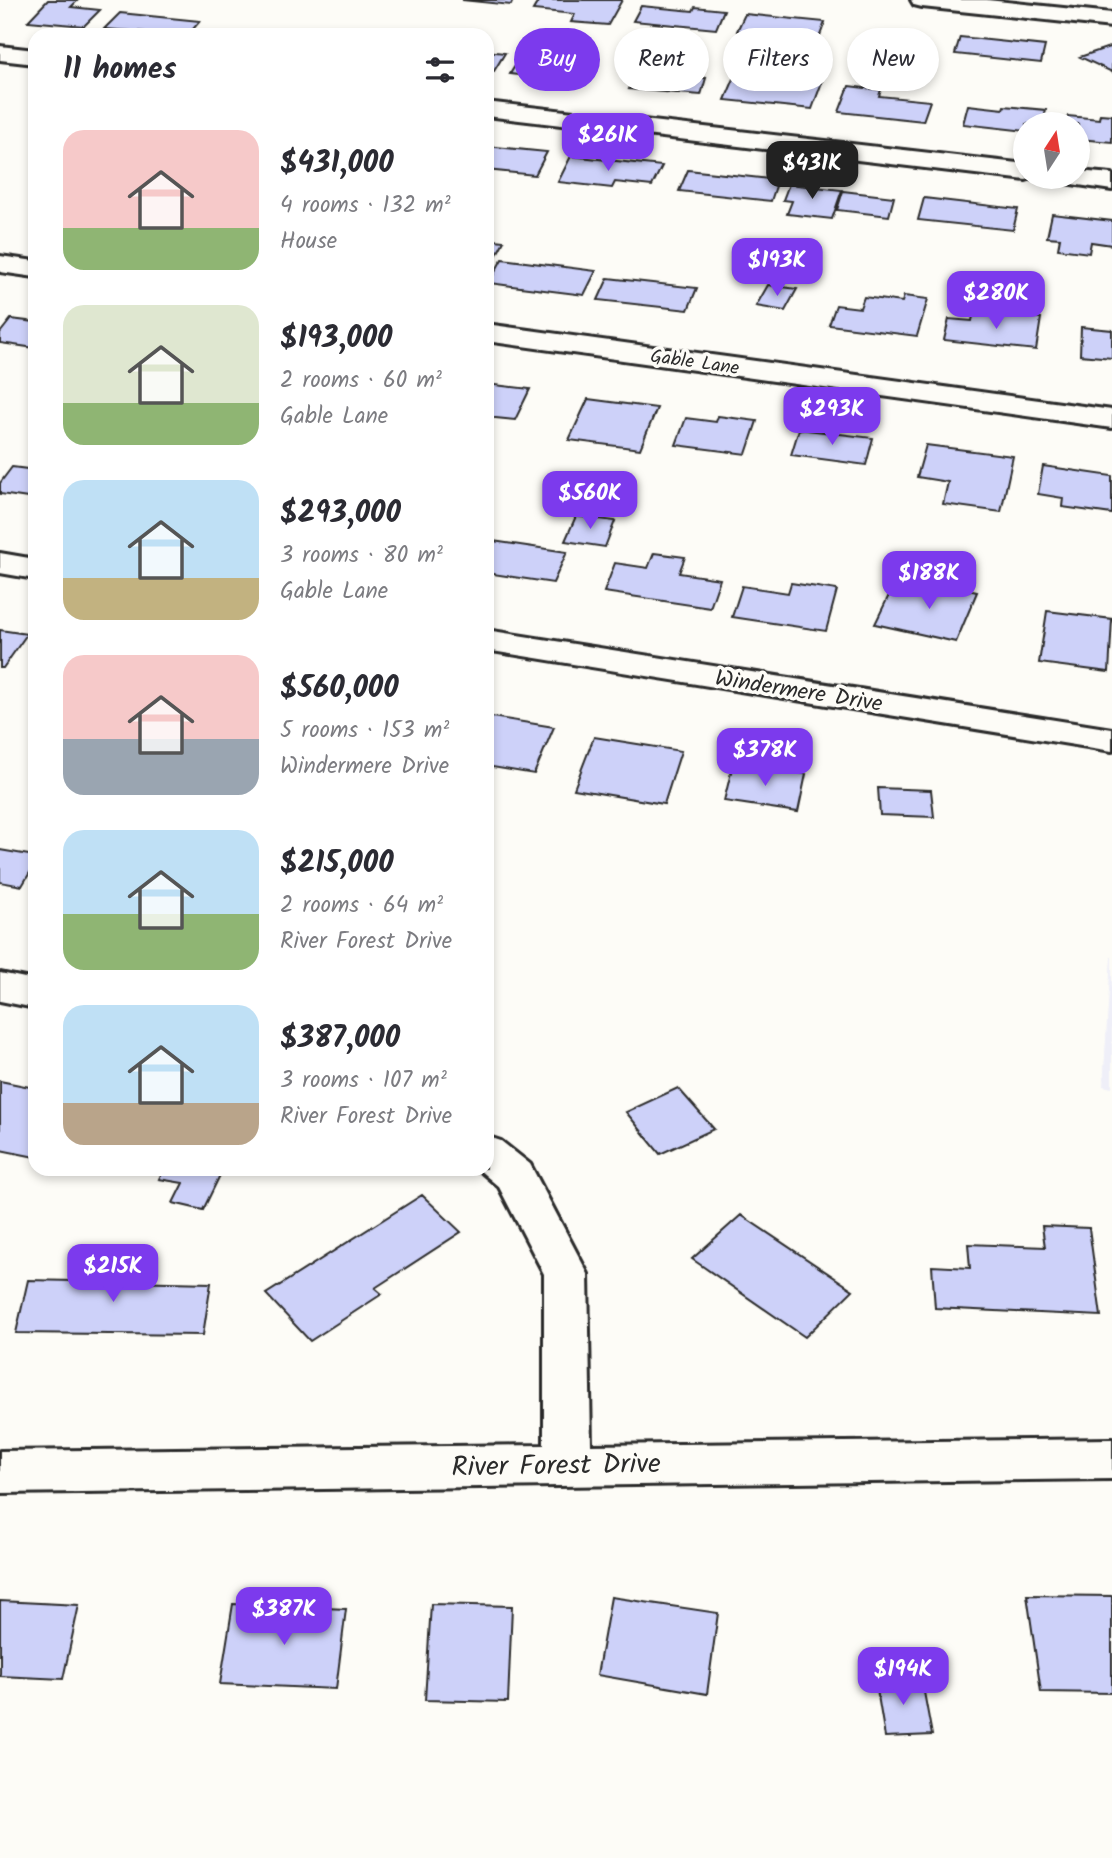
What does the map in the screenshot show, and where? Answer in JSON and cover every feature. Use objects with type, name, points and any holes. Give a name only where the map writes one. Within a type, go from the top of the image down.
[{"type":"street","points":[[922,0],[1112,20]]},
{"type":"street","points":[[0,53],[28,56]]},
{"type":"street","points":[[494,110],[1013,170]]},
{"type":"street","points":[[1090,180],[1112,182]]},
{"type":"street","points":[[0,264],[28,268]]},
{"type":"street","name":"Gable Lane","points":[[494,333],[1112,418]]},
{"type":"street","points":[[0,563],[28,568]]},
{"type":"street","name":"Windermere Drive","points":[[494,641],[1112,740]]},
{"type":"street","points":[[0,986],[28,992]]},
{"type":"street","points":[[494,1159],[515,1176],[566,1274],[568,1464]]},
{"type":"street","name":"River Forest Drive","points":[[0,1472],[1112,1459]]},
{"type":"shaded area","points":[[1112,957],[1112,1088],[1103,1086]]},
{"type":"building","points":[[48,0],[78,0],[71,7],[100,10],[84,26],[28,21]]},
{"type":"building","points":[[462,0],[513,0],[511,5]]},
{"type":"building","points":[[539,0],[622,0],[608,25],[571,22],[575,14],[533,10]]},
{"type":"building","points":[[641,6],[693,11],[695,7],[724,10],[716,29],[633,21]]},
{"type":"building","points":[[120,13],[200,21],[194,28],[105,28]]},
{"type":"building","points":[[745,14],[825,22],[823,28],[738,28]]},
{"type":"building","points":[[960,37],[1045,46],[1041,63],[955,54]]},
{"type":"building","points":[[1112,48],[1112,72],[1080,57]]},
{"type":"building","points":[[494,52],[505,53],[494,71]]},
{"type":"building","points":[[653,91],[702,91],[701,95]]},
{"type":"building","points":[[729,91],[819,91],[812,109],[725,100]]},
{"type":"building","points":[[847,91],[881,91],[879,96],[930,101],[923,121],[839,112]]},
{"type":"building","points":[[968,105],[1046,110],[1013,112],[1013,130],[963,124]]},
{"type":"building","points":[[1100,114],[1112,115],[1112,142],[1090,140],[1090,118],[1099,119]]},
{"type":"building","points":[[494,147],[547,152],[535,175],[494,171]]},
{"type":"building","points":[[571,156],[662,166],[652,186],[615,182],[612,188],[558,182]]},
{"type":"building","points":[[688,170],[778,180],[771,201],[679,191]]},
{"type":"building","points":[[789,184],[842,190],[832,219],[787,214],[792,201],[783,200]]},
{"type":"building","points":[[843,191],[894,197],[889,216],[837,210]]},
{"type":"building","points":[[924,198],[1018,209],[1013,230],[918,220]]},
{"type":"building","points":[[1052,214],[1112,221],[1112,245],[1091,242],[1089,253],[1058,249],[1060,238],[1047,237]]},
{"type":"building","points":[[494,240],[504,241],[494,260]]},
{"type":"building","points":[[502,259],[596,271],[584,295],[494,284],[494,274]]},
{"type":"building","points":[[608,278],[697,288],[688,310],[598,300]]},
{"type":"building","points":[[768,285],[797,289],[785,311],[756,306]]},
{"type":"building","points":[[904,296],[928,299],[917,336],[829,325],[836,305],[860,308],[864,297],[902,302]]},
{"type":"building","points":[[974,311],[1041,318],[1036,350],[944,340],[949,319],[972,321]]},
{"type":"building","points":[[11,319],[28,321],[28,347],[0,343],[0,333]]},
{"type":"building","points":[[1081,327],[1112,330],[1112,358],[1080,355]]},
{"type":"building","points":[[494,385],[530,389],[515,420],[494,418]]},
{"type":"building","points":[[588,399],[657,408],[640,449],[569,440]]},
{"type":"building","points":[[718,416],[757,421],[746,454],[676,445],[686,418],[716,422]]},
{"type":"building","points":[[799,429],[873,438],[866,465],[791,455]]},
{"type":"building","points":[[926,445],[1013,456],[1001,512],[943,504],[948,482],[917,477]]},
{"type":"building","points":[[1043,466],[1112,476],[1112,514],[1062,507],[1063,498],[1038,494]]},
{"type":"building","points":[[12,467],[28,469],[28,498],[0,494],[0,483]]},
{"type":"building","points":[[576,516],[615,521],[605,547],[565,541]]},
{"type":"building","points":[[494,541],[567,552],[553,583],[494,574]]},
{"type":"building","points":[[654,553],[685,557],[679,573],[720,579],[710,608],[604,592],[615,563],[648,568]]},
{"type":"building","points":[[920,580],[977,592],[956,642],[875,624],[890,593],[912,597]]},
{"type":"building","points":[[791,583],[837,590],[826,631],[732,617],[742,586],[788,593]]},
{"type":"building","points":[[1047,611],[1112,619],[1109,672],[1039,663]]},
{"type":"building","points":[[0,630],[27,634],[3,668],[0,668]]},
{"type":"building","points":[[494,717],[554,727],[534,774],[494,767]]},
{"type":"building","points":[[594,737],[681,751],[664,804],[574,789]]},
{"type":"building","points":[[733,764],[806,774],[798,812],[724,801]]},
{"type":"building","points":[[878,788],[931,790],[934,817],[880,815]]},
{"type":"building","points":[[0,850],[28,855],[28,876],[22,886],[0,882]]},
{"type":"building","points":[[0,1081],[28,1087],[28,1156],[0,1150]]},
{"type":"building","points":[[678,1088],[714,1129],[660,1154],[626,1112]]},
{"type":"building","points":[[160,1176],[220,1176],[203,1210],[173,1203],[183,1183],[159,1179]]},
{"type":"building","points":[[422,1195],[461,1232],[375,1288],[382,1294],[310,1341],[266,1294]]},
{"type":"building","points":[[741,1215],[853,1290],[805,1337],[692,1259]]},
{"type":"building","points":[[1042,1226],[1089,1228],[1101,1316],[935,1308],[932,1266],[970,1268],[968,1244],[1045,1247]]},
{"type":"building","points":[[77,1262],[130,1262],[127,1281],[211,1283],[203,1335],[16,1333],[28,1280],[73,1281]]},
{"type":"building","points":[[1027,1595],[1112,1596],[1112,1693],[1041,1692]]},
{"type":"building","points":[[611,1597],[718,1613],[707,1694],[597,1675]]},
{"type":"building","points":[[0,1601],[79,1605],[63,1679],[0,1676]]},
{"type":"building","points":[[233,1604],[346,1609],[336,1689],[220,1684]]},
{"type":"building","points":[[431,1604],[512,1606],[508,1702],[425,1700]]},
{"type":"building","points":[[921,1676],[932,1735],[885,1737],[875,1678]]}]
